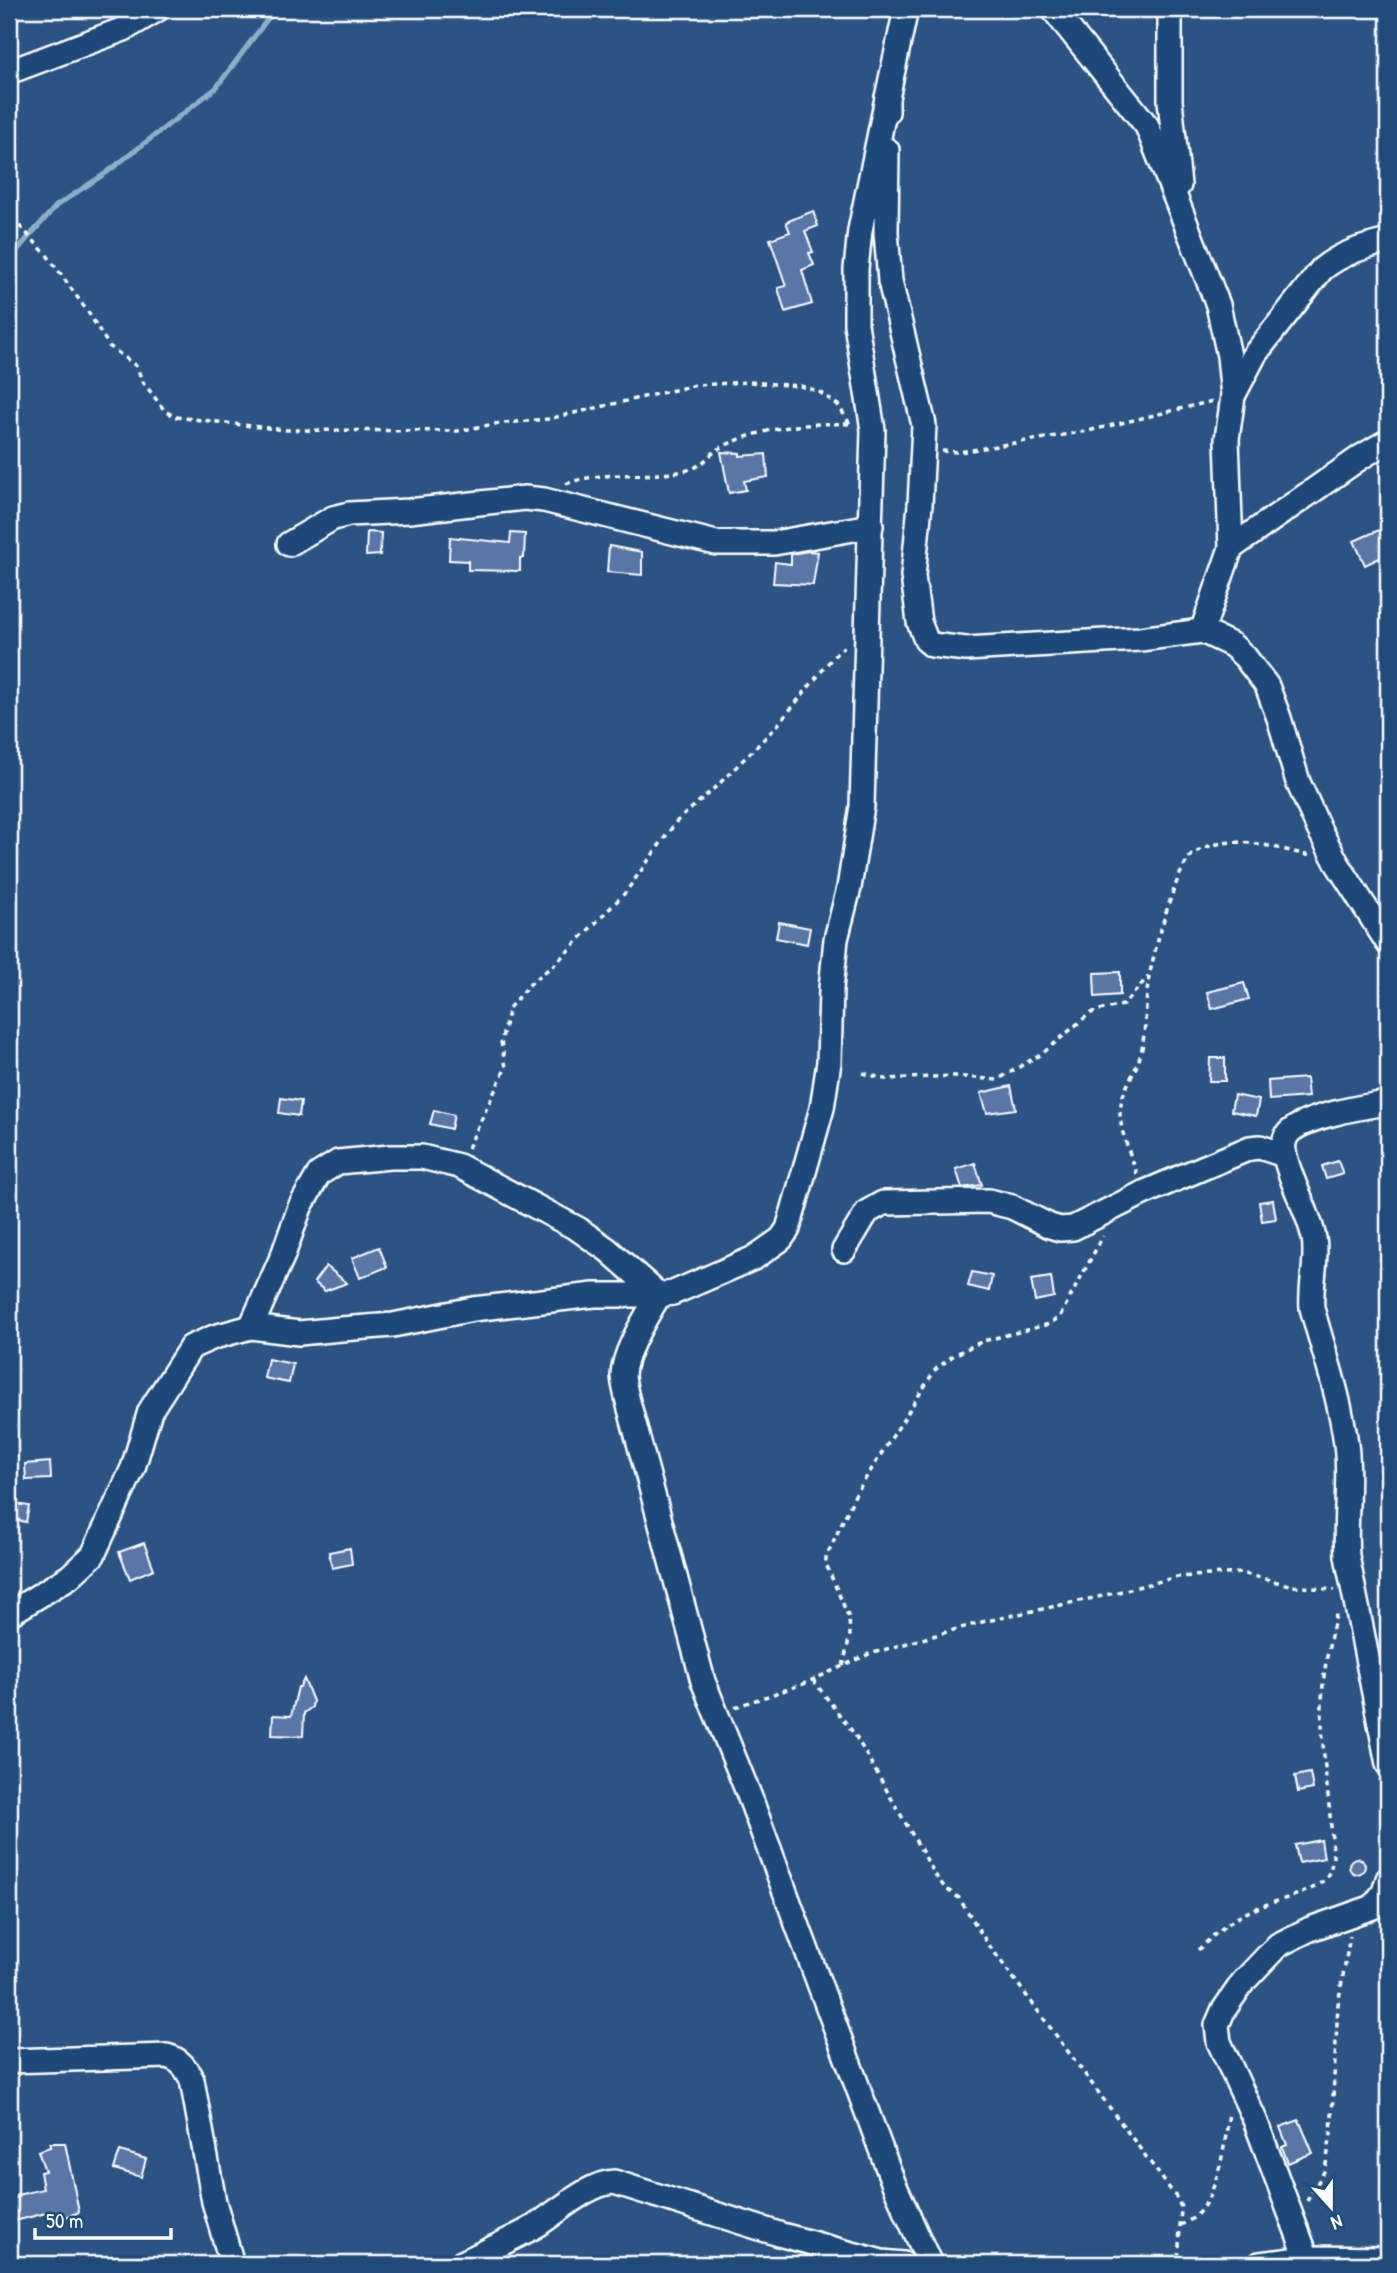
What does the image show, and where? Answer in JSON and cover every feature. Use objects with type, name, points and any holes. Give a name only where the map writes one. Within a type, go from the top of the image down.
[{"type":"street","points":[[9,72],[124,29],[158,9]]},
{"type":"street","points":[[9,1614],[69,1577],[93,1555],[133,1468],[150,1411],[191,1347],[214,1337],[251,1327],[299,1333],[393,1325],[473,1309],[594,1295],[673,1293],[754,1258],[771,1248],[788,1229],[822,1108],[829,1062],[836,939],[849,888],[862,806],[873,430],[856,324],[856,270],[860,230],[906,9]]},
{"type":"street","points":[[1053,9],[1147,127],[1218,305],[1229,356],[1233,396],[1227,439],[1231,548],[1202,631]]},
{"type":"street","points":[[1170,9],[1170,101],[1182,216]]},
{"type":"street","points":[[887,97],[886,232],[890,281],[924,425],[913,576],[922,633],[932,645],[966,649],[1140,639],[1202,631],[1232,645],[1267,686],[1298,782],[1337,863],[1388,943]]},
{"type":"street","points":[[1233,396],[1255,354],[1322,269],[1352,250],[1388,241]]},
{"type":"street","points":[[1231,548],[1340,471],[1388,442]]},
{"type":"street","points":[[289,544],[333,518],[349,514],[410,511],[525,498],[544,499],[716,543],[774,543],[871,526]]},
{"type":"street","points":[[1388,1103],[1362,1107],[1304,1123],[1286,1137],[1284,1155],[1314,1241],[1310,1293],[1312,1308],[1337,1397],[1346,1444],[1349,1484],[1345,1534],[1347,1556],[1388,1764]]},
{"type":"street","points":[[844,1250],[867,1212],[883,1203],[989,1200],[1012,1207],[1060,1229],[1073,1228],[1143,1193],[1250,1148],[1260,1147],[1284,1155]]},
{"type":"street","points":[[251,1327],[283,1255],[299,1207],[319,1174],[338,1162],[390,1157],[422,1157],[459,1166],[578,1229],[608,1250],[659,1295]]},
{"type":"street","points":[[659,1295],[640,1328],[625,1365],[625,1386],[703,1681],[749,1795],[892,2182],[930,2264]]},
{"type":"street","points":[[1297,2261],[1296,2229],[1260,2132],[1219,2042],[1217,2025],[1223,2011],[1243,1982],[1285,1941],[1310,1929],[1366,1911],[1380,1899],[1388,1880]]},
{"type":"street","points":[[9,2061],[167,2056],[175,2058],[185,2066],[194,2090],[214,2202],[232,2264]]},
{"type":"street","points":[[460,2264],[534,2226],[601,2184],[614,2182],[782,2235],[888,2263]]},
{"type":"street","points":[[1260,2264],[1388,2259]]},
{"type":"path","points":[[9,178],[10,202],[15,221],[47,255],[89,312],[109,346],[136,366],[143,382],[165,411],[176,417],[285,430],[458,431],[548,419],[696,386],[749,382],[800,386],[818,391],[838,405],[850,424]]},
{"type":"path","points":[[923,451],[959,452],[1076,433],[1233,396]]},
{"type":"path","points":[[544,499],[561,486],[573,482],[607,477],[659,475],[697,468],[718,449],[734,441],[770,431],[799,426],[850,424],[873,430]]},
{"type":"path","points":[[459,1166],[506,1067],[501,1042],[509,1007],[625,892],[676,822],[776,727],[834,656],[868,625]]},
{"type":"path","points":[[1143,1193],[1120,1115],[1126,1084],[1139,1061],[1150,976],[1172,890],[1188,859],[1195,852],[1214,845],[1236,842],[1337,863]]},
{"type":"path","points":[[863,1073],[885,1079],[955,1076],[997,1080],[1043,1053],[1088,1014],[1123,1006],[1150,976]]},
{"type":"path","points":[[843,1666],[850,1634],[849,1618],[826,1564],[826,1557],[855,1495],[935,1370],[954,1354],[983,1341],[1046,1325],[1059,1318],[1122,1204]]},
{"type":"path","points":[[716,1714],[813,1680],[869,1654],[982,1622],[1177,1577],[1241,1573],[1293,1586],[1341,1590]]},
{"type":"path","points":[[1198,1950],[1222,1927],[1244,1913],[1305,1891],[1323,1880],[1331,1869],[1334,1856],[1322,1737],[1322,1704],[1325,1670],[1339,1601]]},
{"type":"path","points":[[813,1680],[855,1735],[936,1876],[945,1888],[959,1898],[986,1941],[1176,2197],[1181,2207],[1178,2264]]},
{"type":"path","points":[[1296,2229],[1309,2196],[1325,2170],[1331,2134],[1338,2004],[1347,1945],[1350,1934],[1366,1911]]},
{"type":"path","points":[[1180,2225],[1191,2222],[1203,2210],[1225,2145],[1236,2079]]},
{"type":"building","points":[[813,211],[818,226],[805,231],[813,252],[809,253],[814,265],[802,270],[812,304],[785,312],[778,288],[786,286],[770,239],[790,232],[786,222]]},
{"type":"building","points":[[721,452],[740,453],[740,456],[766,454],[768,477],[744,481],[746,490],[729,493]]},
{"type":"building","points":[[1388,526],[1388,554],[1365,565],[1354,541]]},
{"type":"building","points":[[367,532],[381,533],[380,555],[366,556]]},
{"type":"building","points":[[511,533],[525,534],[524,558],[520,558],[520,571],[468,570],[468,561],[449,560],[450,537],[510,543]]},
{"type":"building","points":[[609,546],[642,552],[642,575],[607,572]]},
{"type":"building","points":[[818,552],[813,585],[773,583],[775,562],[791,564],[791,554]]},
{"type":"building","points":[[779,922],[810,928],[807,944],[776,938]]},
{"type":"building","points":[[1120,972],[1120,995],[1095,997],[1094,973]]},
{"type":"building","points":[[1244,983],[1249,999],[1212,1009],[1207,992]]},
{"type":"building","points":[[1210,1058],[1225,1058],[1225,1081],[1209,1081]]},
{"type":"building","points":[[1306,1078],[1308,1097],[1269,1100],[1268,1081]]},
{"type":"building","points":[[1011,1086],[1016,1109],[987,1113],[981,1093]]},
{"type":"building","points":[[1234,1095],[1259,1100],[1256,1116],[1231,1111]]},
{"type":"building","points":[[281,1098],[301,1101],[299,1116],[279,1113]]},
{"type":"building","points":[[434,1110],[454,1115],[451,1129],[430,1124]]},
{"type":"building","points":[[1338,1161],[1343,1174],[1326,1179],[1322,1166]]},
{"type":"building","points":[[975,1163],[982,1185],[962,1188],[956,1169]]},
{"type":"building","points":[[1273,1200],[1276,1219],[1262,1221],[1259,1202]]},
{"type":"building","points":[[379,1247],[387,1267],[360,1278],[352,1258]]},
{"type":"building","points":[[326,1266],[347,1283],[325,1291],[314,1282]]},
{"type":"building","points":[[972,1272],[992,1276],[989,1291],[968,1286]]},
{"type":"building","points":[[1051,1277],[1054,1297],[1035,1301],[1031,1280]]},
{"type":"building","points":[[268,1359],[293,1364],[289,1383],[264,1378]]},
{"type":"building","points":[[50,1462],[51,1479],[26,1480],[25,1464]]},
{"type":"building","points":[[9,1503],[29,1506],[26,1522],[9,1519]]},
{"type":"building","points":[[144,1543],[154,1569],[130,1579],[119,1552]]},
{"type":"building","points":[[350,1548],[352,1564],[332,1568],[329,1552]]},
{"type":"building","points":[[304,1679],[313,1701],[312,1707],[304,1713],[303,1736],[272,1735],[273,1715],[291,1716],[298,1687]]},
{"type":"building","points":[[1310,1773],[1313,1789],[1298,1792],[1295,1776]]},
{"type":"building","points":[[1321,1840],[1324,1858],[1299,1863],[1295,1845]]},
{"type":"building","points":[[1354,1858],[1360,1858],[1365,1866],[1363,1872],[1354,1874],[1349,1869],[1349,1863]]},
{"type":"building","points":[[1299,2120],[1313,2153],[1288,2163],[1282,2147],[1287,2145],[1280,2127]]},
{"type":"building","points":[[50,2143],[65,2143],[79,2212],[50,2223],[46,2213],[11,2222],[9,2200],[18,2197],[17,2195],[43,2189],[40,2172],[45,2171],[38,2151],[50,2147]]},
{"type":"building","points":[[120,2151],[146,2159],[141,2177],[114,2169]]},
{"type":"waterway","points":[[9,266],[19,248],[56,206],[106,173],[216,88],[275,9]]}]
